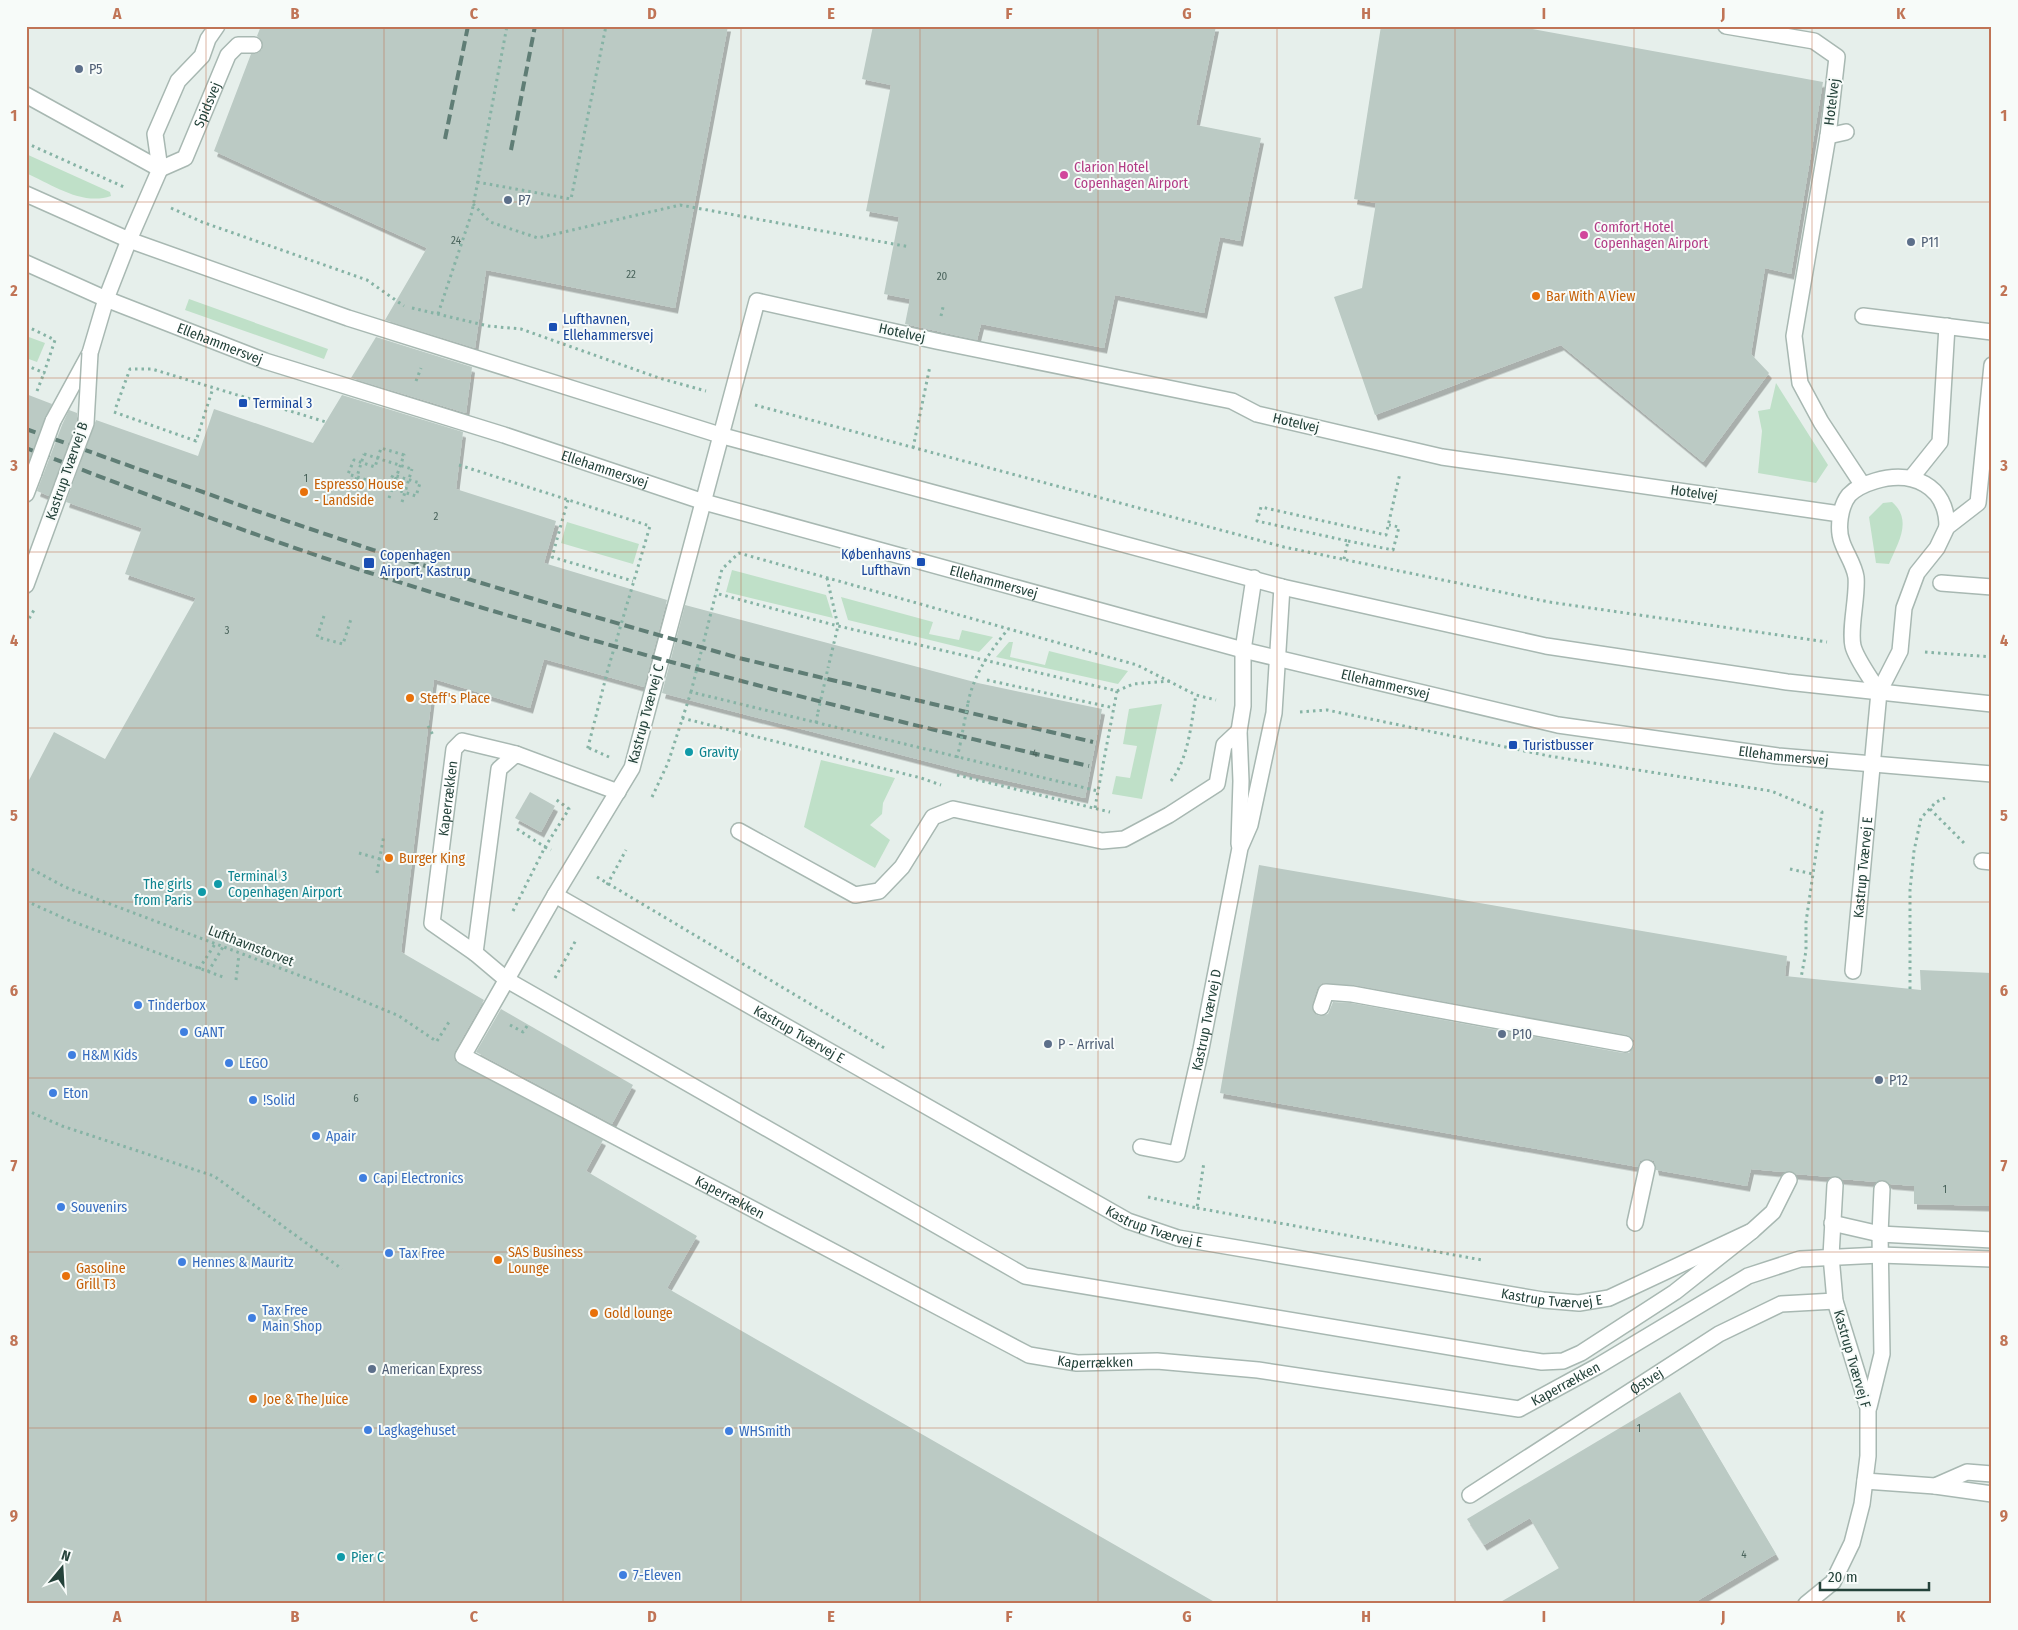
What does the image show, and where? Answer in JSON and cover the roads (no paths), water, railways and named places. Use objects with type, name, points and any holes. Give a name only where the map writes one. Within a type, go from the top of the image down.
[{"type":"street","points":[[129,240],[160,169],[155,134],[178,81],[202,56],[208,39],[217,26]]},
{"type":"street","name":"Hotelvej","points":[[1726,26],[1814,41],[1838,56],[1828,136],[1794,336],[1800,383],[1821,422],[1862,484]]},
{"type":"street","name":"Spidsvej","points":[[160,169],[185,158],[228,55],[238,45],[254,45]]},
{"type":"street","points":[[26,94],[160,169]]},
{"type":"street","points":[[1828,136],[1846,132]]},
{"type":"street","points":[[26,194],[129,240],[348,318],[723,436],[1282,587],[1546,646],[1787,682],[1992,704]]},
{"type":"street","name":"Kastrup Tværvej B","points":[[26,585],[86,423],[90,353],[106,299],[129,240]]},
{"type":"street","name":"Ellehammersvej","points":[[26,263],[106,299],[265,360],[504,435],[704,502],[1242,650],[1558,725],[1778,756],[1992,774]]},
{"type":"street","name":"Hotelvej","points":[[757,301],[936,341],[1232,401],[1257,414],[1442,457],[1840,514]]},
{"type":"street","name":"Kastrup Tværvej C","points":[[463,1056],[555,895],[632,768],[723,436],[731,398],[757,301]]},
{"type":"street","points":[[1863,316],[1992,332]]},
{"type":"street","points":[[1912,477],[1940,442],[1947,326]]},
{"type":"street","name":"Kastrup Tværvej B","points":[[26,494],[57,410],[90,353]]},
{"type":"street","points":[[1879,692],[1900,651],[1904,608],[1909,590],[1917,573],[1937,548],[1948,527],[1978,503],[1992,365]]},
{"type":"street","points":[[1879,692],[1853,646],[1856,577],[1841,540],[1840,514],[1848,496],[1862,484],[1885,478],[1912,477],[1926,483],[1942,502],[1947,515],[1948,527]]},
{"type":"street","name":"Kastrup Tværvej D","points":[[1141,1147],[1178,1154],[1202,1049],[1240,848],[1239,730],[1243,706],[1242,650],[1254,578]]},
{"type":"street","points":[[1941,583],[1992,587]]},
{"type":"street","name":"Kastrup Tværvej D","points":[[1240,848],[1250,825],[1274,713],[1282,587]]},
{"type":"street","name":"Kastrup Tværvej E","points":[[1853,971],[1879,692]]},
{"type":"street","points":[[739,831],[855,895],[879,891],[902,867],[933,817],[953,810],[1102,841],[1124,839],[1169,815],[1217,784],[1224,746],[1239,730]]},
{"type":"street","name":"Kaperrækken","points":[[618,792],[516,754],[462,741],[454,749],[432,923],[475,953],[507,980],[1025,1276],[1130,1292],[1510,1357],[1542,1362],[1563,1361],[1581,1353],[1675,1292],[1752,1231]]},
{"type":"street","points":[[475,953],[499,769],[516,754]]},
{"type":"street","name":"Kastrup Tværvej E","points":[[555,895],[1128,1221],[1178,1238],[1543,1300],[1579,1304],[1609,1298],[1752,1231],[1773,1212],[1789,1180]]},
{"type":"street","points":[[1321,1007],[1326,992],[1352,994],[1625,1044]]},
{"type":"street","name":"Kaperrækken","points":[[463,1056],[1030,1355],[1078,1363],[1157,1361],[1258,1370],[1519,1409],[1598,1366],[1748,1276],[1800,1259],[1880,1255],[1992,1259]]},
{"type":"street","points":[[1636,1223],[1646,1168]]},
{"type":"street","name":"Kastrup Tværvej F","points":[[1806,1604],[1834,1582],[1852,1543],[1865,1481],[1868,1408],[1835,1301],[1831,1256],[1835,1185]]},
{"type":"street","points":[[1868,1408],[1882,1354],[1880,1234],[1882,1189]]},
{"type":"street","points":[[1832,1224],[1880,1234],[1992,1240]]},
{"type":"street","name":"Østvej","points":[[1470,1495],[1719,1334],[1781,1304],[1835,1301]]},
{"type":"street","points":[[1935,1486],[1967,1472],[1992,1474]]},
{"type":"street","points":[[1865,1481],[1935,1486],[1992,1494]]},
{"type":"railway","points":[[445,139],[468,26]]},
{"type":"railway","points":[[511,150],[535,26]]},
{"type":"railway","points":[[26,429],[245,507],[373,550],[557,606],[739,658],[1093,742]]},
{"type":"railway","points":[[26,448],[153,497],[281,543],[367,572],[546,627],[726,677],[907,723],[1089,766]]},
{"type":"place","name":"P5","points":[[79,69]]},
{"type":"place","name":"Clarion Hotel Copenhagen Airport","points":[[1064,175]]},
{"type":"place","name":"P7","points":[[508,200]]},
{"type":"place","name":"Comfort Hotel Copenhagen Airport","points":[[1584,235]]},
{"type":"place","name":"P11","points":[[1911,242]]},
{"type":"place","name":"Bar With A View","points":[[1536,296]]},
{"type":"place","name":"Lufthavnen, Ellehammersvej","points":[[553,327]]},
{"type":"place","name":"Terminal 3","points":[[243,403]]},
{"type":"place","name":"Espresso House - Landside","points":[[304,492]]},
{"type":"place","name":"Københavns Lufthavn","points":[[921,562]]},
{"type":"place","name":"Copenhagen Airport, Kastrup","points":[[369,563]]},
{"type":"place","name":"Steff's Place","points":[[410,698]]},
{"type":"place","name":"Turistbusser","points":[[1513,745]]},
{"type":"place","name":"Gravity","points":[[689,752]]},
{"type":"place","name":"Burger King","points":[[389,858]]},
{"type":"place","name":"Terminal 3 Copenhagen Airport","points":[[218,884]]},
{"type":"place","name":"The girls from Paris","points":[[202,892]]},
{"type":"place","name":"Tinderbox","points":[[138,1005]]},
{"type":"place","name":"GANT","points":[[184,1032]]},
{"type":"place","name":"P10","points":[[1502,1034]]},
{"type":"place","name":"P - Arrival","points":[[1048,1044]]},
{"type":"place","name":"H&M Kids","points":[[72,1055]]},
{"type":"place","name":"LEGO","points":[[229,1063]]},
{"type":"place","name":"P12","points":[[1879,1080]]},
{"type":"place","name":"Eton","points":[[53,1093]]},
{"type":"place","name":"!Solid","points":[[253,1100]]},
{"type":"place","name":"Apair","points":[[316,1136]]},
{"type":"place","name":"Capi Electronics","points":[[363,1178]]},
{"type":"place","name":"Souvenirs","points":[[61,1207]]},
{"type":"place","name":"Tax Free","points":[[389,1253]]},
{"type":"place","name":"SAS Business Lounge","points":[[498,1260]]},
{"type":"place","name":"Hennes & Mauritz","points":[[182,1262]]},
{"type":"place","name":"Gasoline Grill T3","points":[[66,1276]]},
{"type":"place","name":"Gold lounge","points":[[594,1313]]},
{"type":"place","name":"Tax Free Main Shop","points":[[252,1318]]},
{"type":"place","name":"American Express","points":[[372,1369]]},
{"type":"place","name":"Joe & The Juice","points":[[253,1399]]},
{"type":"place","name":"Lagkagehuset","points":[[368,1430]]},
{"type":"place","name":"WHSmith","points":[[729,1431]]},
{"type":"place","name":"Pier C","points":[[341,1557]]},
{"type":"place","name":"7-Eleven","points":[[623,1575]]}]
